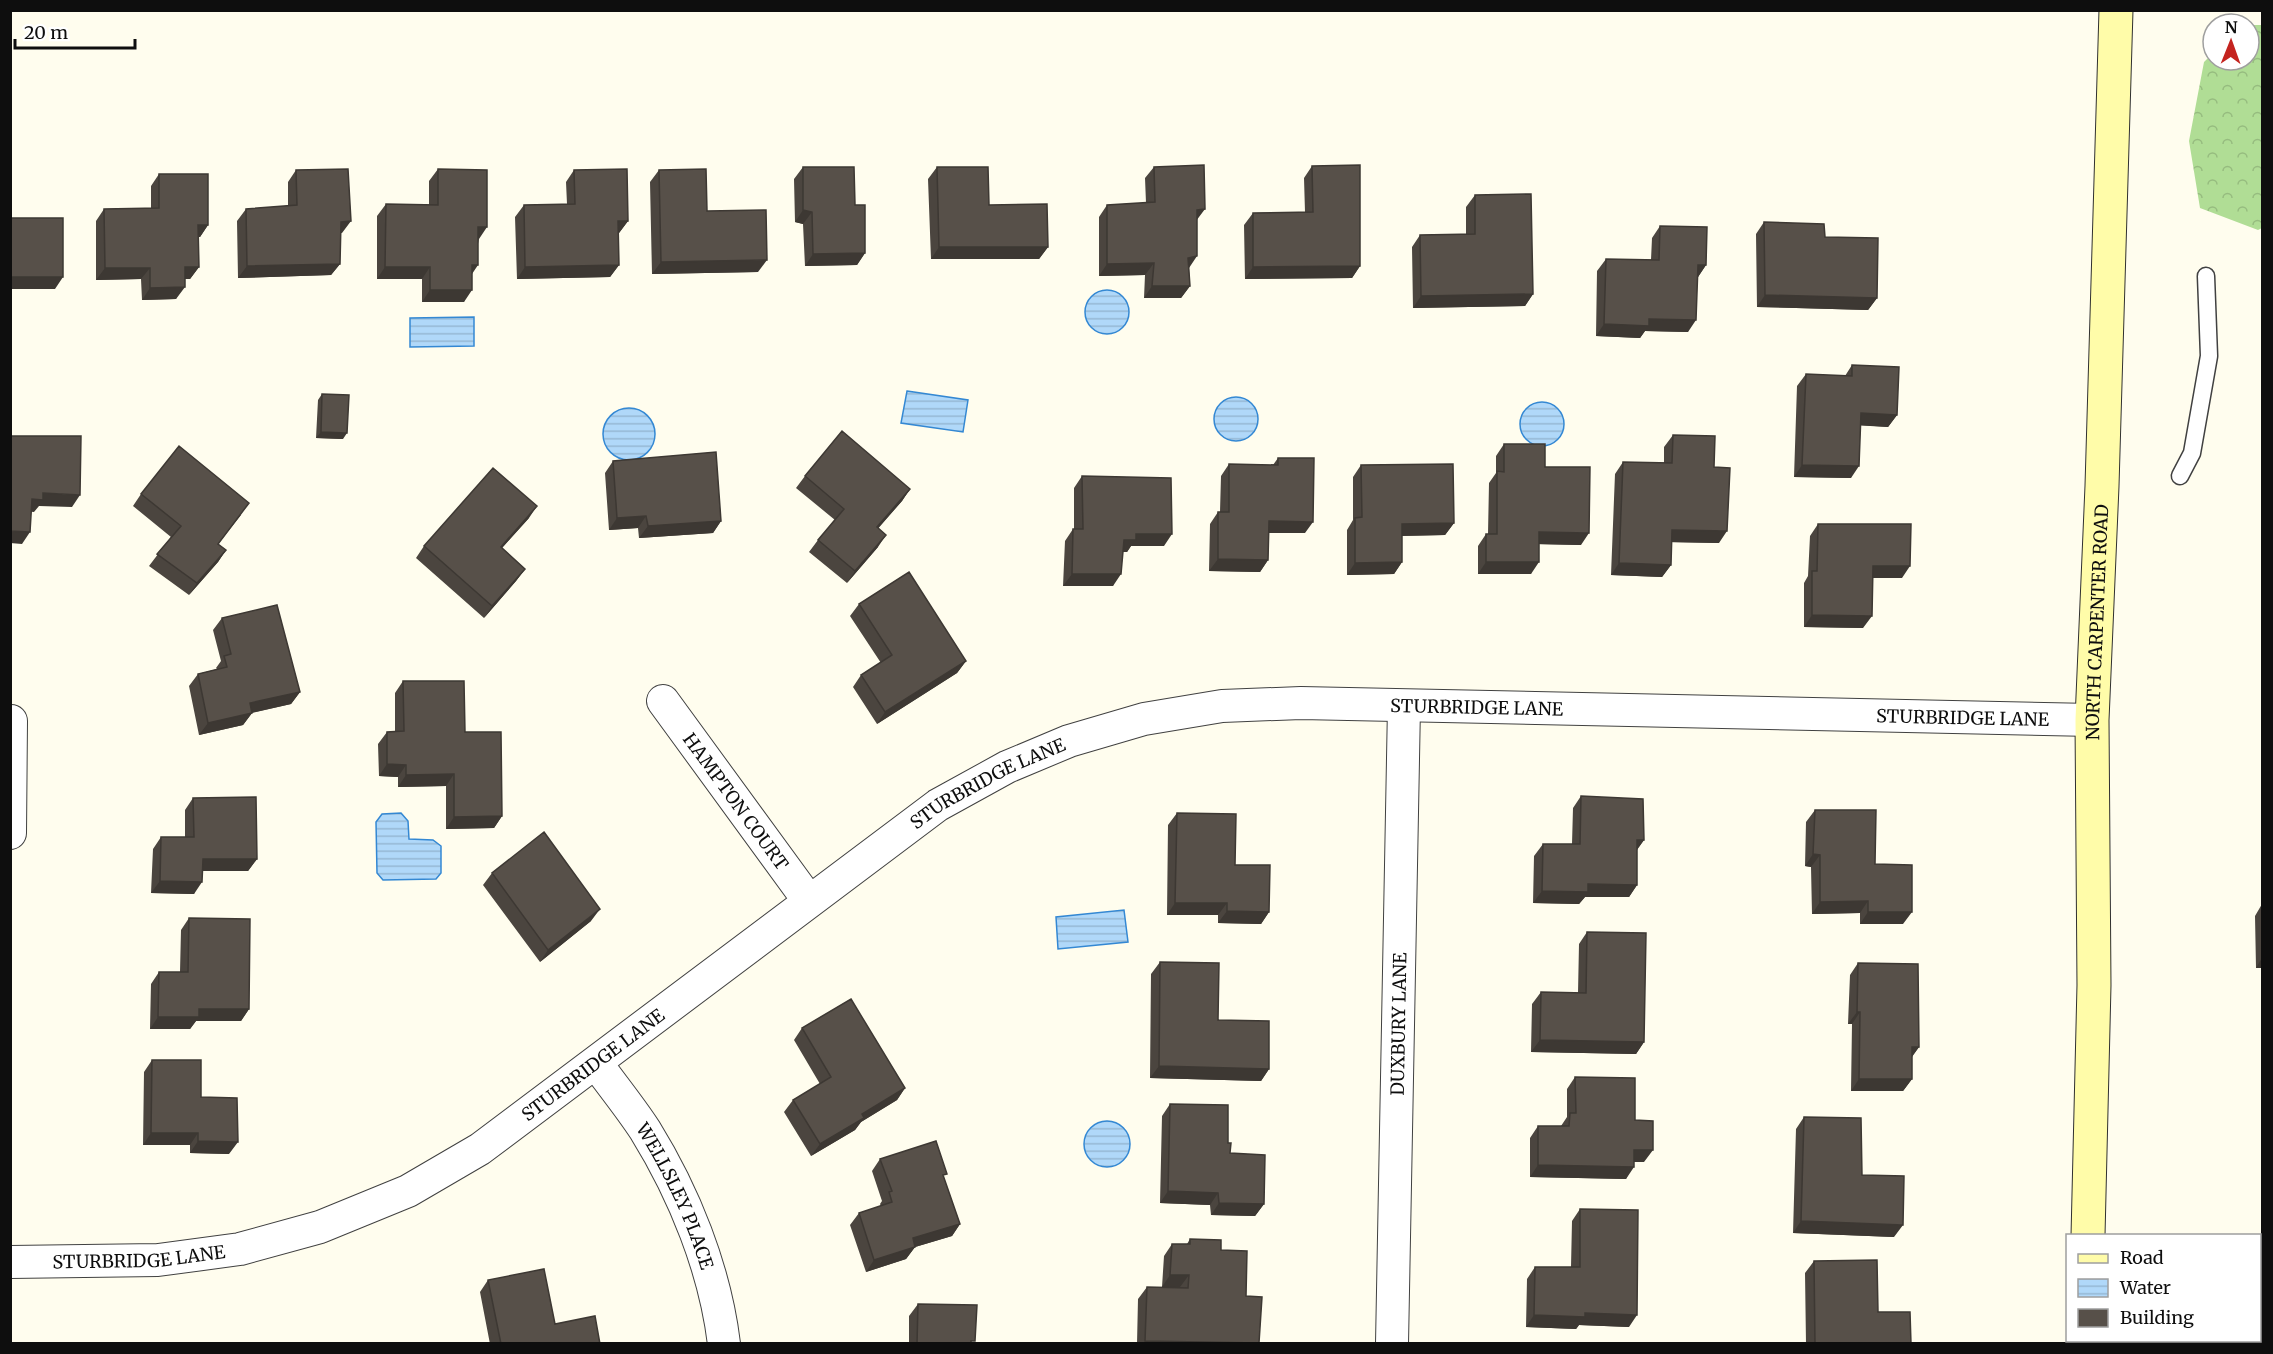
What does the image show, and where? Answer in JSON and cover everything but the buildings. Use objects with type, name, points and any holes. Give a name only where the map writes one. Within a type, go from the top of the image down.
[{"type":"street","name":"NORTH CARPENTER ROAD","points":[[2088,1234],[2094,985],[2092,720],[2102,486],[2116,10]]},
{"type":"street","name":"HAMPTON COURT","points":[[663,701],[809,901]]},
{"type":"street","name":"STURBRIDGE LANE","points":[[10,1262],[158,1260],[240,1249],[320,1227],[408,1191],[480,1149],[938,805],[1007,767],[1069,741],[1144,719],[1222,706],[1301,703],[2092,720]]},
{"type":"street","name":"DUXBURY LANE","points":[[1392,1344],[1404,706]]},
{"type":"street","points":[[10,833],[11,721]]},
{"type":"street","name":"WELLSLEY PLACE","points":[[596,1063],[645,1129],[679,1192],[705,1259],[724,1344]]},
{"type":"lane","points":[[2180,476],[2192,453],[2209,356],[2206,276]]},
{"type":"green space","points":[[2262,25],[2262,228],[2258,230],[2200,208],[2189,141],[2202,72],[2261,72]]},
{"type":"water","points":[[1107,290],[1123,296],[1129,312],[1123,328],[1107,334],[1091,328],[1085,312],[1091,296]]},
{"type":"water","points":[[474,317],[474,346],[410,347],[410,318]]},
{"type":"water","points":[[907,391],[968,400],[963,432],[901,423]]},
{"type":"water","points":[[1236,397],[1252,403],[1258,419],[1252,435],[1236,441],[1220,435],[1214,419],[1220,403]]},
{"type":"water","points":[[1542,402],[1557,409],[1564,424],[1557,439],[1542,446],[1527,439],[1520,424],[1527,409]]},
{"type":"water","points":[[629,408],[639,410],[647,416],[653,424],[655,434],[653,444],[647,452],[639,458],[629,460],[619,458],[611,452],[605,444],[603,434],[605,424],[611,416],[619,410]]},
{"type":"water","points":[[401,813],[408,821],[409,839],[433,840],[441,846],[441,873],[436,879],[383,880],[377,873],[376,822],[382,814]]},
{"type":"water","points":[[1124,910],[1128,942],[1058,949],[1056,917]]},
{"type":"water","points":[[1107,1121],[1123,1128],[1130,1144],[1123,1160],[1107,1167],[1091,1160],[1084,1144],[1091,1128]]}]
